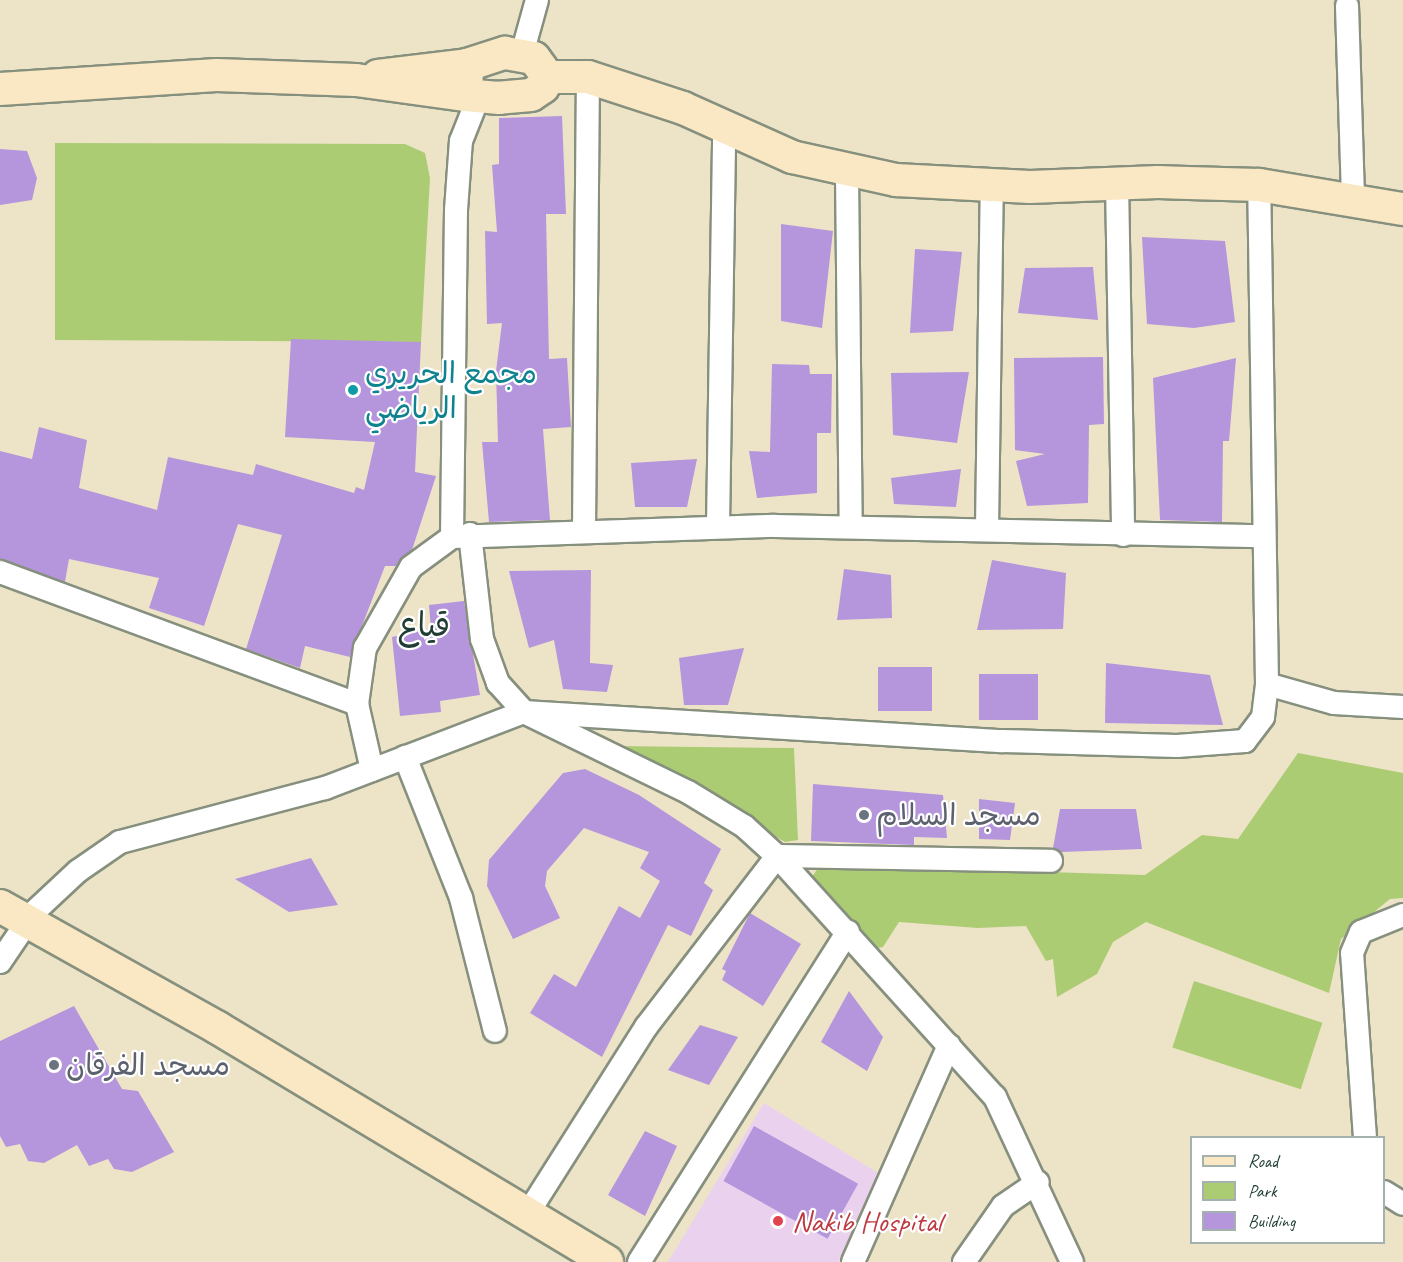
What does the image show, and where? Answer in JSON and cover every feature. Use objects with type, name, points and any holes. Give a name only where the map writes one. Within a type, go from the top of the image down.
[{"type":"main road","points":[[470,86],[483,57],[522,54],[534,58],[548,78]]},
{"type":"main road","points":[[0,89],[217,75],[470,86],[531,95],[548,78],[588,77],[683,108],[724,130],[847,172],[992,187],[1117,182],[1259,184],[1353,198],[1403,209]]},
{"type":"main road","points":[[14,914],[218,1028],[526,1216],[607,1262]]},
{"type":"street","points":[[522,54],[537,0]]},
{"type":"street","points":[[1347,6],[1353,198]]},
{"type":"street","points":[[584,530],[588,77]]},
{"type":"street","points":[[470,86],[461,141],[456,210],[461,536],[489,663],[498,683],[524,712],[688,792],[744,826],[777,856],[995,1096],[1038,1182],[1072,1262]]},
{"type":"street","points":[[718,526],[724,130]]},
{"type":"street","points":[[847,172],[851,526]]},
{"type":"street","points":[[1117,182],[1123,535]]},
{"type":"street","points":[[0,962],[14,914],[132,837],[300,796],[524,712],[934,738],[1226,745],[1254,735],[1263,717],[1267,684],[1262,536],[1259,184]]},
{"type":"street","points":[[987,529],[992,187]]},
{"type":"street","points":[[372,770],[357,704],[365,648],[395,589],[424,553],[461,536],[718,526],[851,526],[1123,535],[1262,536]]},
{"type":"street","points":[[0,572],[357,704]]},
{"type":"street","points":[[1267,684],[1334,703],[1403,707]]},
{"type":"street","points":[[405,758],[461,898],[495,1031]]},
{"type":"street","points":[[777,856],[1051,861]]},
{"type":"street","points":[[526,1216],[646,1027],[777,856]]},
{"type":"street","points":[[1365,1136],[1352,953],[1361,932],[1403,915]]},
{"type":"street","points":[[639,1262],[848,932]]},
{"type":"street","points":[[853,1262],[949,1045]]},
{"type":"street","points":[[964,1262],[1003,1206],[1038,1182]]},
{"type":"street","points":[[1385,1193],[1403,1204]]},
{"type":"shaded area","name":"Nakib Hospital","points":[[764,1103],[888,1179],[838,1262],[668,1262]]},
{"type":"green space","points":[[55,143],[405,144],[425,153],[430,178],[421,342],[55,340]]},
{"type":"green space","points":[[616,746],[794,748],[798,840],[785,842]]},
{"type":"green space","points":[[1298,753],[1403,773],[1403,898],[1390,899],[1341,939],[1329,993],[1146,922],[1113,942],[1097,974],[1057,997],[1053,959],[1046,961],[1026,926],[978,928],[899,922],[883,947],[873,949],[812,877],[820,865],[1145,875],[1202,835],[1238,839]]},
{"type":"green space","points":[[1194,981],[1322,1023],[1301,1089],[1172,1048]]},
{"type":"building","points":[[562,116],[566,214],[546,214],[549,359],[567,358],[571,427],[543,429],[550,520],[489,522],[482,442],[498,442],[496,371],[502,323],[487,324],[485,231],[497,232],[492,165],[499,164],[499,118]]},
{"type":"building","points":[[0,149],[27,151],[37,178],[32,200],[0,205]]},
{"type":"building","points":[[781,224],[833,231],[822,328],[781,321]]},
{"type":"building","points":[[1142,237],[1225,241],[1235,322],[1194,328],[1147,324]]},
{"type":"building","points":[[915,249],[962,252],[953,331],[910,333]]},
{"type":"building","points":[[1093,267],[1098,320],[1018,313],[1025,268]]},
{"type":"building","points":[[291,339],[421,342],[415,472],[436,476],[412,550],[396,566],[385,566],[350,657],[305,646],[300,668],[246,649],[282,535],[238,524],[204,626],[149,608],[159,578],[69,559],[65,582],[0,559],[0,451],[32,459],[39,427],[87,440],[79,488],[157,510],[168,457],[253,475],[256,464],[354,493],[356,487],[364,490],[375,442],[285,437]]},
{"type":"building","points":[[1103,357],[1104,424],[1089,425],[1088,503],[1027,506],[1016,461],[1045,454],[1015,450],[1014,358]]},
{"type":"building","points":[[1236,358],[1229,441],[1223,441],[1222,522],[1160,520],[1153,378]]},
{"type":"building","points":[[772,364],[809,365],[810,374],[832,374],[831,433],[817,433],[817,493],[757,498],[749,451],[770,452]]},
{"type":"building","points":[[969,372],[957,443],[893,435],[891,373]]},
{"type":"building","points":[[697,459],[687,507],[635,507],[631,463]]},
{"type":"building","points":[[961,469],[956,507],[894,504],[891,478]]},
{"type":"building","points":[[992,560],[1066,573],[1063,629],[977,630]]},
{"type":"building","points":[[844,569],[891,575],[892,618],[837,620]]},
{"type":"building","points":[[591,570],[590,663],[613,665],[607,692],[563,689],[554,640],[529,648],[509,571]]},
{"type":"building","points":[[464,601],[480,695],[440,701],[441,712],[400,716],[392,637],[431,629],[429,605]]},
{"type":"building","points":[[744,648],[728,705],[684,705],[679,658]]},
{"type":"building","points":[[1106,663],[1210,675],[1223,725],[1105,723]]},
{"type":"building","points":[[878,667],[932,667],[932,711],[878,711]]},
{"type":"building","points":[[979,674],[1038,674],[1038,720],[979,720]]},
{"type":"building","points":[[585,769],[639,795],[721,849],[704,883],[713,890],[691,936],[668,925],[602,1057],[530,1013],[554,974],[576,987],[619,906],[640,918],[660,881],[640,868],[649,852],[584,828],[547,871],[545,886],[560,918],[513,939],[487,886],[489,860],[563,773]]},
{"type":"building","name":"مسجد السلام","points":[[813,784],[943,795],[947,838],[914,837],[914,845],[811,841]]},
{"type":"building","points":[[979,799],[1015,803],[1010,840],[979,839]]},
{"type":"building","points":[[1060,809],[1136,809],[1142,849],[1061,852],[1053,848]]},
{"type":"building","points":[[311,858],[338,905],[289,912],[235,879]]},
{"type":"building","points":[[750,913],[801,944],[763,1006],[722,980],[726,971],[722,969]]},
{"type":"building","points":[[849,991],[883,1037],[867,1071],[821,1042]]},
{"type":"building","name":"مسجد الفرقان","points":[[74,1006],[122,1089],[138,1091],[174,1152],[132,1172],[114,1169],[108,1159],[89,1166],[77,1145],[44,1163],[28,1161],[20,1144],[6,1147],[0,1136],[0,1041]]},
{"type":"building","points":[[700,1025],[738,1037],[709,1085],[668,1070]]},
{"type":"building","points":[[754,1126],[858,1184],[828,1239],[723,1181]]},
{"type":"building","points":[[645,1131],[677,1146],[645,1216],[608,1195]]},
{"type":"place","name":"مجمع الحريري الرياضي","points":[[353,390]]},
{"type":"place","name":"مسجد السلام","points":[[864,815]]},
{"type":"place","name":"مسجد الفرقان","points":[[54,1065]]},
{"type":"place","name":"Nakib Hospital","points":[[778,1221]]},
{"type":"district","name":"قياع","points":[[424,626]]}]
